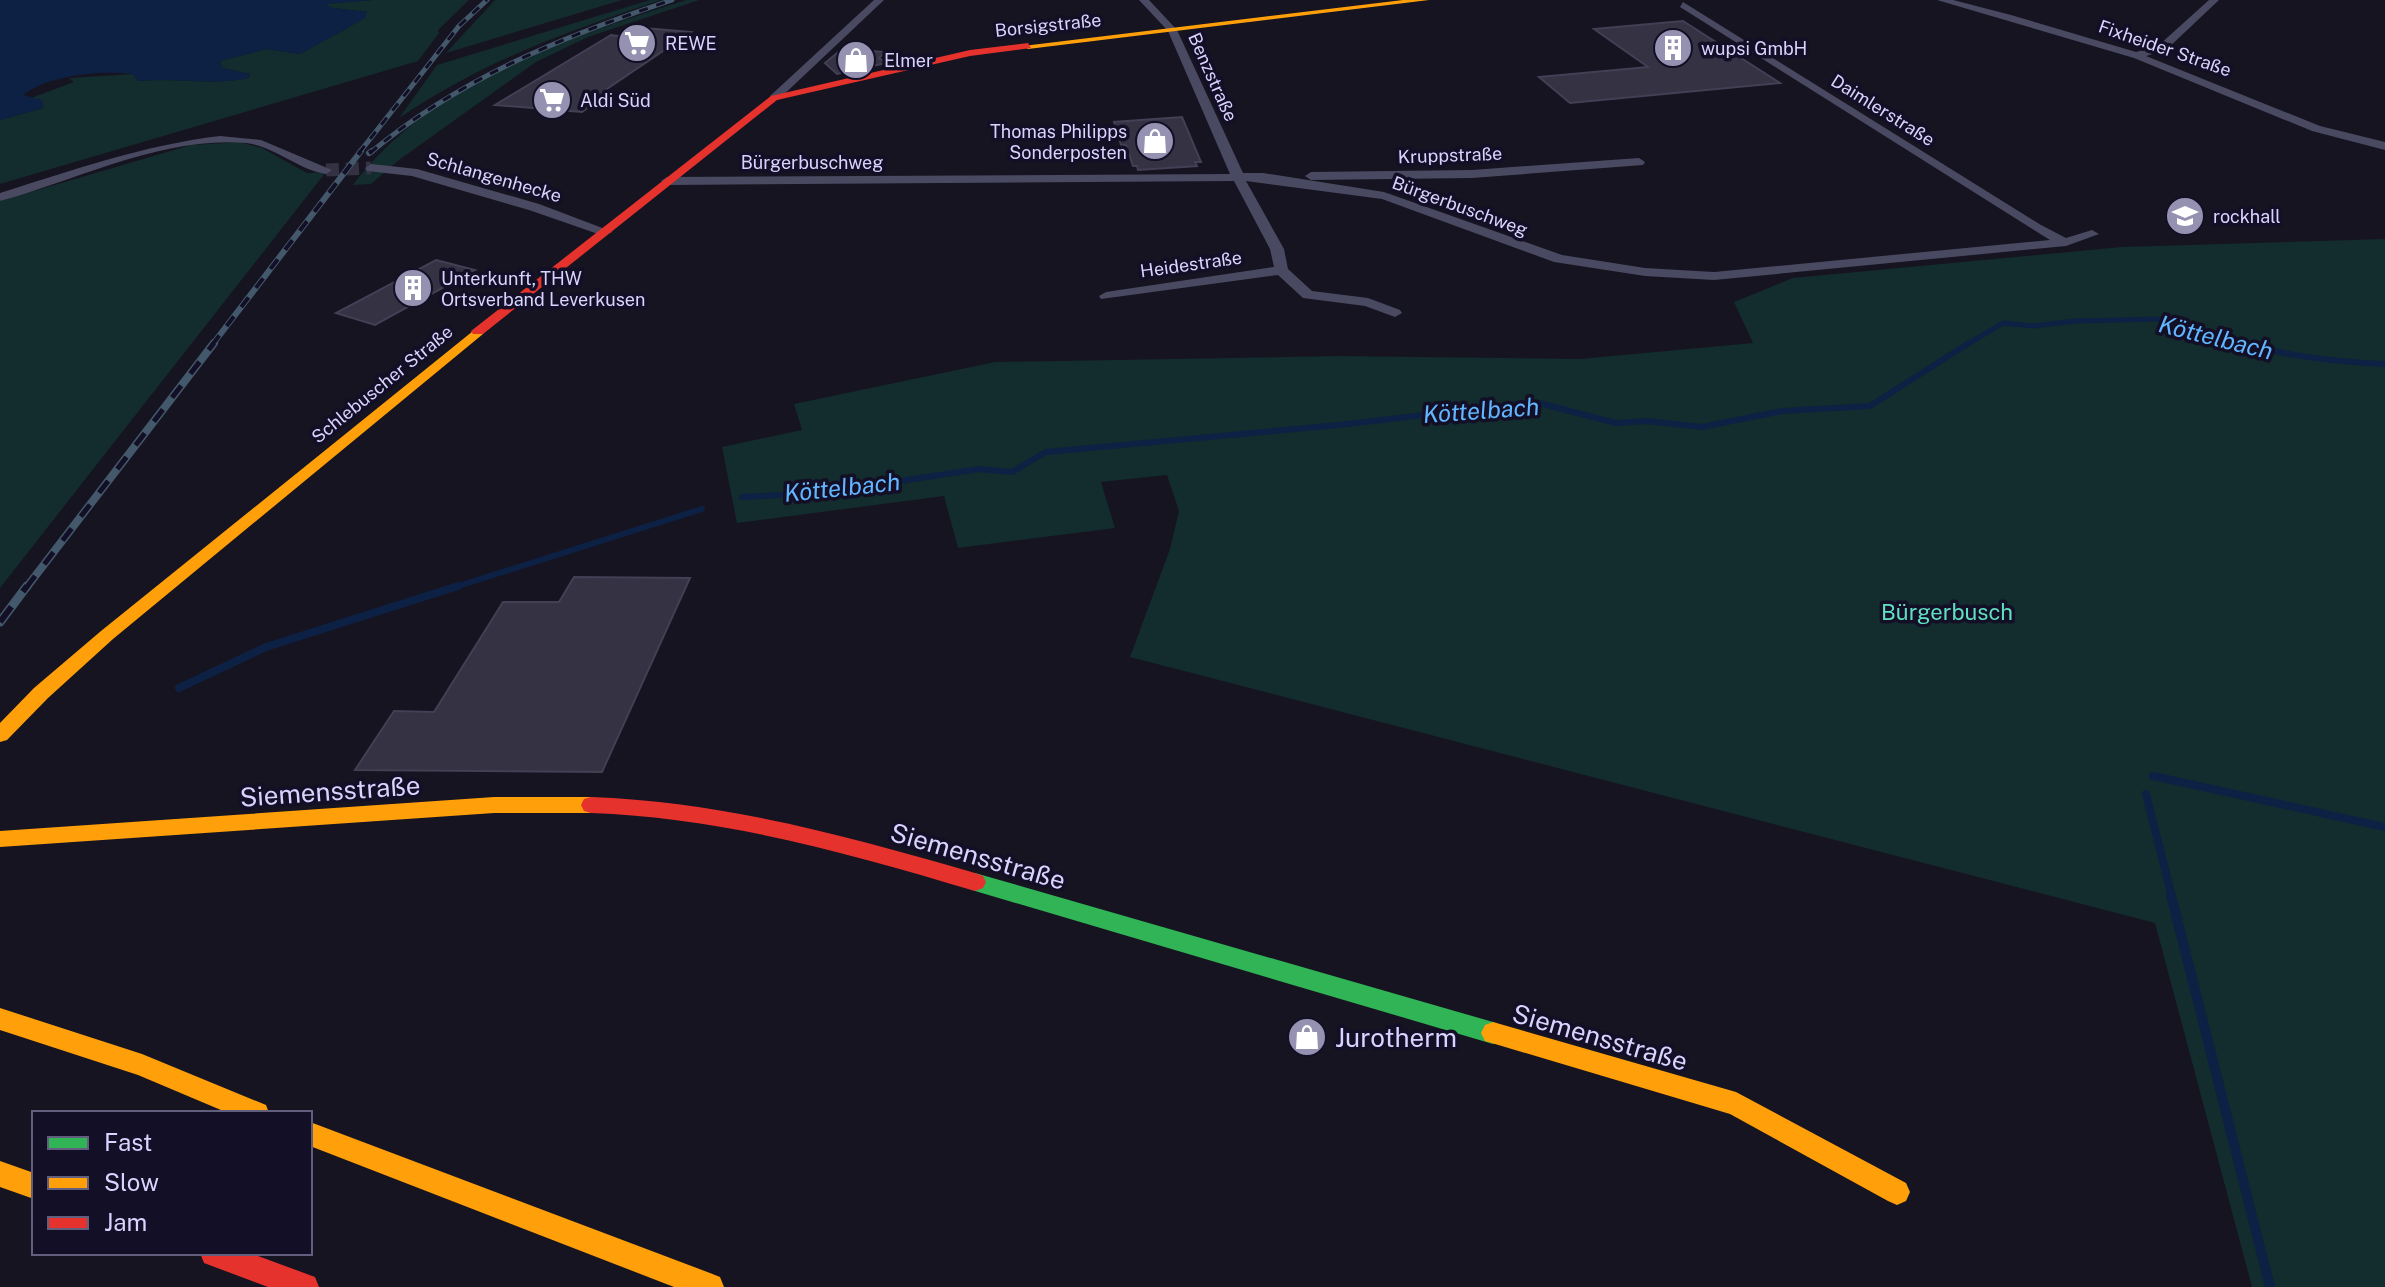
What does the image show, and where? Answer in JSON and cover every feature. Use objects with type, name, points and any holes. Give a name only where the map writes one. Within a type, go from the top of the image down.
[{"type":"main road","name":"Borsigstraße","points":[[774,98],[808,81],[970,53],[1425,0]]},
{"type":"main road","name":"Schlebuscher Straße","points":[[0,735],[41,693],[107,635],[490,321],[774,98]]},
{"type":"main road","name":"Siemensstraße","points":[[0,839],[494,805],[617,805],[754,822],[856,847],[1736,1104],[1897,1192]]},
{"type":"main road","points":[[0,1019],[142,1065],[252,1111]]},
{"type":"main road","points":[[312,1135],[710,1287]]},
{"type":"main road","points":[[0,1174],[32,1185]]},
{"type":"main road","points":[[219,1255],[305,1287]]},
{"type":"street","points":[[808,81],[879,0]]},
{"type":"street","name":"Benzstraße","points":[[1144,0],[1172,30],[1238,177]]},
{"type":"street","name":"Fixheider Straße","points":[[1942,0],[2137,55],[2242,94],[2348,139],[2385,146]]},
{"type":"street","points":[[2137,55],[2162,48],[2214,0]]},
{"type":"street","name":"Daimlerstraße","points":[[1683,5],[2036,228],[2066,242]]},
{"type":"street","points":[[0,197],[184,144],[232,139],[263,143],[315,169],[326,170]]},
{"type":"street","name":"Kruppstraße","points":[[1263,177],[1472,174],[1639,162]]},
{"type":"street","name":"Schlangenhecke","points":[[371,168],[413,172],[534,207],[606,232]]},
{"type":"street","name":"Heidestraße","points":[[1106,296],[1281,270],[1277,249],[1238,177]]},
{"type":"street","name":"Bürgerbuschweg","points":[[667,181],[1263,177],[1384,196],[1535,253],[1590,265],[1714,276],[2066,242],[2092,234]]},
{"type":"street","points":[[1281,270],[1308,295],[1368,302],[1395,313]]},
{"type":"green space","points":[[373,0],[469,0],[438,30],[439,33],[418,61],[0,184],[0,120],[43,108],[42,100],[31,98],[74,82],[69,78],[133,74],[138,81],[248,78],[250,74],[222,68],[220,61],[267,49],[300,54],[351,26],[367,12],[332,8],[324,4]]},
{"type":"green space","points":[[495,0],[622,0],[446,53]]},
{"type":"green space","points":[[650,0],[661,0],[591,24],[494,64],[399,118],[437,65]]},
{"type":"green space","points":[[686,0],[699,0],[588,37],[536,62],[399,160],[371,184],[353,185],[385,149],[421,118],[462,91],[549,48]]},
{"type":"green space","points":[[239,142],[262,148],[307,173],[326,172],[0,588],[0,201],[191,145]]},
{"type":"green space","name":"Bürgerbusch","points":[[2385,239],[2385,1287],[2252,1287],[2155,923],[1130,657],[1170,549],[1179,511],[1167,475],[1101,482],[1115,528],[958,548],[944,496],[737,523],[722,447],[802,430],[794,404],[995,362],[1337,356],[1580,359],[1753,343],[1734,302],[1793,278],[2122,247]]},
{"type":"water","points":[[0,0],[373,0],[326,4],[332,8],[367,12],[365,18],[300,54],[267,49],[220,61],[222,68],[250,74],[248,78],[138,81],[133,74],[75,76],[47,83],[23,95],[42,100],[43,108],[0,120]]},
{"type":"building","name":"wupsi GmbH","points":[[1683,21],[1780,83],[1570,103],[1539,77],[1648,67],[1594,29]]},
{"type":"building","points":[[632,27],[691,32],[604,91],[610,92],[582,112],[495,105],[611,35],[618,36]]},
{"type":"building","name":"Elmer","points":[[842,49],[885,52],[879,58],[886,63],[837,74],[825,63]]},
{"type":"building","name":"Thomas Philipps Sonderposten","points":[[1182,117],[1201,162],[1195,162],[1197,166],[1138,170],[1137,166],[1133,166],[1126,145],[1121,145],[1114,122]]},
{"type":"building","name":"Unterkunft, THW Ortsverband Leverkusen","points":[[436,260],[475,270],[375,325],[336,313]]},
{"type":"building","points":[[574,577],[690,578],[602,772],[355,770],[394,711],[434,712],[503,602],[559,602]]},
{"type":"waterway","name":"Köttelbach","points":[[1966,345],[2003,323],[2034,326],[2074,321],[2164,319],[2245,344]]},
{"type":"waterway","name":"Köttelbach","points":[[742,497],[823,493],[979,469],[1012,472],[1046,452],[1339,425],[1535,402],[1616,423],[1647,421],[1702,427],[1782,411],[1870,406],[1969,343]]},
{"type":"waterway","name":"Köttelbach","points":[[2245,344],[2313,358],[2385,364]]},
{"type":"waterway","name":"Köttelbach","points":[[2245,344],[2249,345]]},
{"type":"waterway","name":"Köttelbach","points":[[452,588],[702,509]]},
{"type":"waterway","name":"Köttelbach","points":[[179,688],[266,647],[458,586]]},
{"type":"waterway","points":[[2153,776],[2385,827]]},
{"type":"waterway","points":[[2146,794],[2172,897]]},
{"type":"waterway","points":[[2171,895],[2270,1287]]},
{"type":"tunnel","points":[[326,170],[371,168]]},
{"type":"railway","points":[[359,153],[459,26],[487,0]]},
{"type":"railway","points":[[370,153],[404,126],[476,81],[552,45],[672,0]]},
{"type":"railway","points":[[212,345],[361,151]]},
{"type":"railway","points":[[26,588],[214,343]]},
{"type":"railway","points":[[0,622],[27,586]]},
{"type":"traffic: fast","points":[[975,882],[1493,1033]]},
{"type":"traffic: slow","points":[[1028,46],[1425,0]]},
{"type":"traffic: slow","points":[[0,735],[41,693],[107,635],[478,331]]},
{"type":"traffic: slow","points":[[0,839],[494,805],[591,805]]},
{"type":"traffic: slow","points":[[0,1019],[142,1065],[252,1111]]},
{"type":"traffic: slow","points":[[1493,1033],[1736,1104],[1897,1192]]},
{"type":"traffic: slow","points":[[312,1135],[710,1287]]},
{"type":"traffic: slow","points":[[0,1174],[32,1185]]},
{"type":"traffic: jam","points":[[478,331],[774,98],[970,53],[1028,46]]},
{"type":"traffic: jam","points":[[591,805],[689,812],[737,820],[833,841],[975,882]]},
{"type":"traffic: jam","points":[[219,1255],[305,1287]]},
{"type":"place","name":"REWE","points":[[637,43]]},
{"type":"place","name":"wupsi GmbH","points":[[1673,48]]},
{"type":"place","name":"Elmer","points":[[856,60]]},
{"type":"place","name":"Aldi Süd","points":[[552,100]]},
{"type":"place","name":"Thomas Philipps Sonderposten","points":[[1155,141]]},
{"type":"place","name":"rockhall","points":[[2185,216]]},
{"type":"place","name":"Unterkunft, THW Ortsverband Leverkusen","points":[[413,288]]},
{"type":"place","name":"Jurotherm","points":[[1307,1037]]}]
